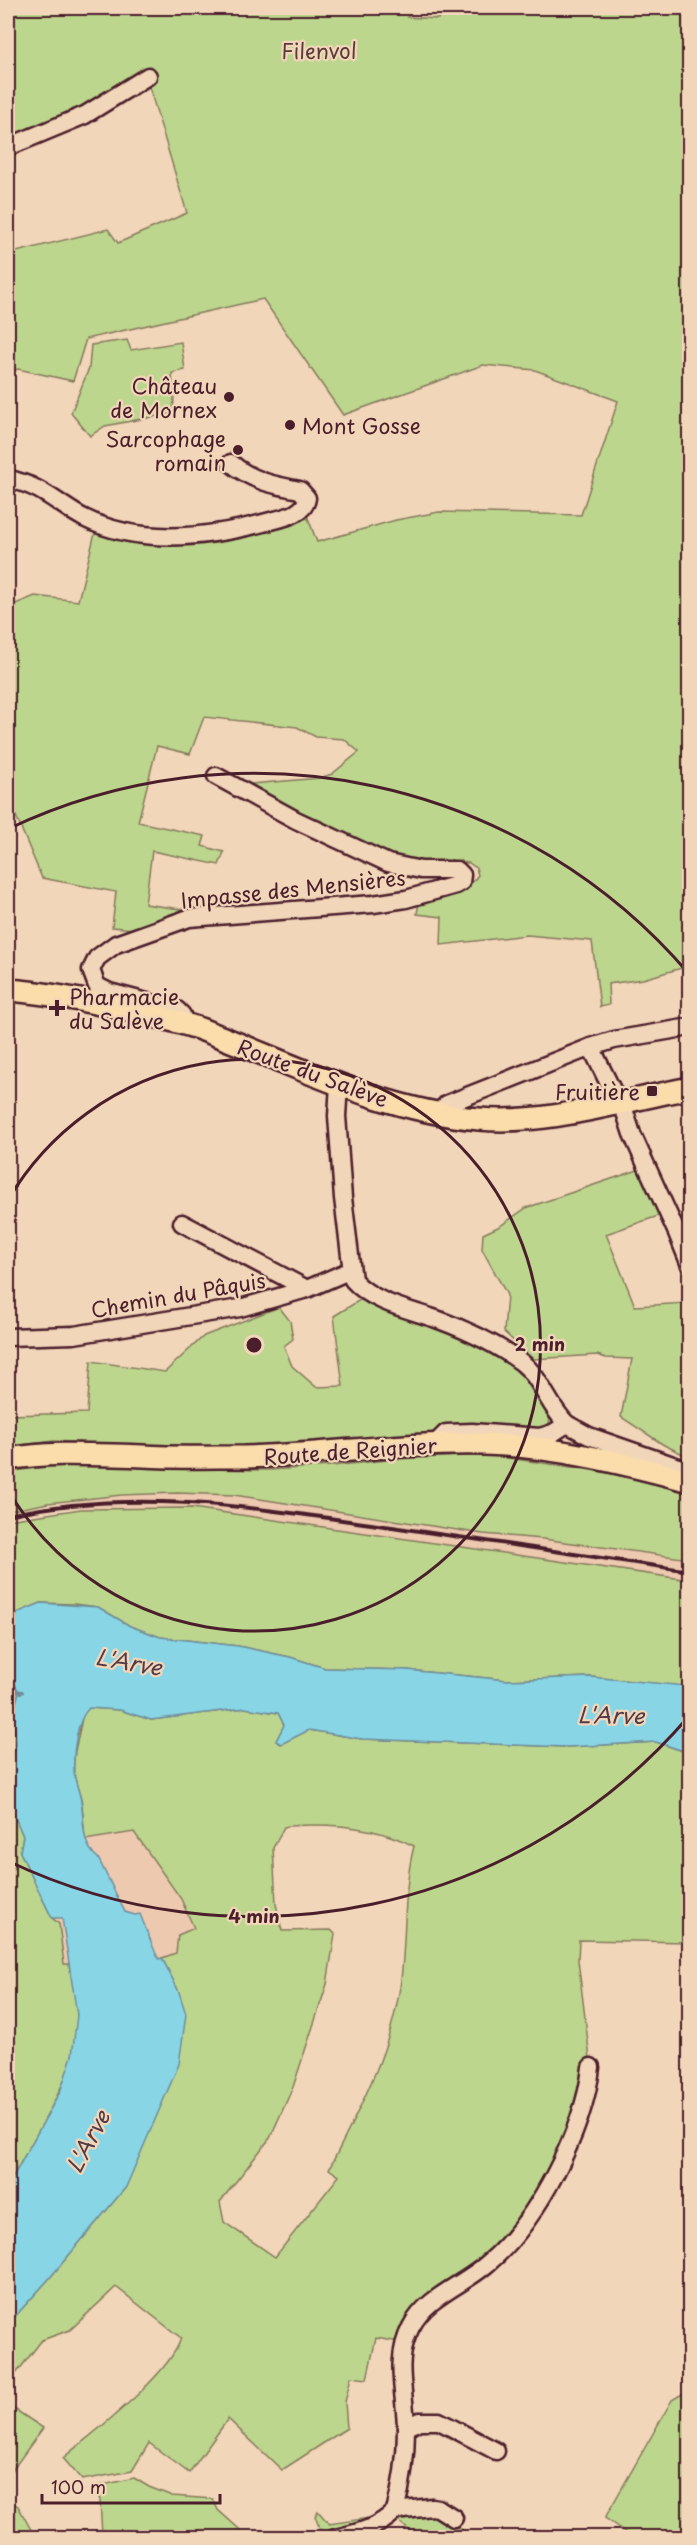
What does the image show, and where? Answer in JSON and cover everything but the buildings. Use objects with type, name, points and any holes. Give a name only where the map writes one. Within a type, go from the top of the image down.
[{"type":"main road","name":"Route du Salève","points":[[8,990],[66,996],[181,1023],[377,1098],[438,1113],[478,1119],[515,1120],[620,1103],[690,1088]]},
{"type":"main road","name":"Route du Salève","points":[[620,1103],[652,1105],[690,1099]]},
{"type":"main road","name":"Route de Reignier","points":[[8,1459],[66,1452],[172,1457],[246,1456],[435,1444],[485,1444],[525,1447],[629,1465],[690,1482]]},
{"type":"street","points":[[8,147],[85,115],[148,76]]},
{"type":"street","points":[[8,478],[33,487],[81,517],[110,530],[130,534],[189,536],[230,531],[284,517],[303,509],[306,504],[307,498],[300,490],[265,484],[244,474],[231,463]]},
{"type":"street","name":"Impasse des Mensières","points":[[181,1023],[182,1015],[177,1010],[109,992],[97,986],[91,970],[97,958],[116,944],[189,918],[373,904],[437,892],[456,885],[462,879],[462,875],[457,870],[436,871],[405,868],[376,858],[296,820],[216,776]]},
{"type":"street","points":[[438,1113],[447,1104],[591,1047],[614,1040],[690,1027]]},
{"type":"street","points":[[591,1047],[620,1103],[690,1265]]},
{"type":"street","points":[[339,1084],[338,1116],[351,1270],[353,1280],[359,1287],[442,1322],[520,1361],[534,1376],[555,1413],[567,1424],[589,1436],[690,1471]]},
{"type":"street","points":[[182,1223],[307,1289]]},
{"type":"street","name":"Chemin du Pâquis","points":[[8,1337],[74,1335],[258,1304],[307,1289],[351,1270]]},
{"type":"street","points":[[435,1444],[446,1433],[472,1432],[540,1437],[553,1433],[567,1424]]},
{"type":"street","points":[[335,2538],[372,2528],[386,2520],[395,2511],[406,2428],[400,2378],[401,2361],[411,2327],[430,2302],[470,2277],[499,2254],[531,2214],[561,2161],[577,2123],[586,2095],[591,2067]]},
{"type":"street","points":[[406,2428],[419,2421],[440,2421],[496,2451]]},
{"type":"street","points":[[395,2511],[432,2507],[454,2518]]},
{"type":"shaded area","points":[[177,1493],[234,1495],[483,1534],[543,1539],[689,1559],[689,1580],[192,1508],[81,1509],[80,1499]]},
{"type":"shaded area","points":[[134,1831],[181,1899],[194,1929],[176,1953],[159,1959],[140,1914],[125,1912],[98,1858],[85,1840]]},
{"type":"shaded area","points":[[62,1917],[69,1964],[64,1965],[59,1924],[52,1918]]},
{"type":"green space","name":"Filenvol","points":[[8,8],[417,8],[407,17],[438,19],[443,8],[689,8],[689,966],[643,979],[608,984],[609,1005],[600,1007],[592,941],[527,935],[441,945],[442,917],[417,914],[419,902],[467,886],[478,875],[476,868],[469,863],[397,860],[250,789],[251,784],[320,778],[332,774],[359,752],[344,739],[316,737],[297,727],[204,717],[190,754],[157,746],[138,822],[205,836],[202,846],[224,852],[219,865],[152,851],[145,904],[187,910],[186,915],[134,929],[112,927],[116,892],[42,878],[8,797],[8,607],[35,596],[78,601],[96,529],[266,529],[308,518],[317,542],[396,520],[439,512],[581,515],[618,401],[535,370],[483,365],[343,415],[263,299],[86,339],[73,381],[18,369],[8,372],[8,254],[108,229],[118,243],[187,213],[148,83],[8,144]]},
{"type":"green space","points":[[127,340],[131,350],[181,342],[185,370],[172,373],[173,413],[105,426],[90,436],[71,413],[89,368],[91,345]]},
{"type":"green space","points":[[641,1169],[661,1215],[606,1234],[635,1306],[689,1303],[689,1457],[664,1445],[621,1417],[632,1359],[606,1358],[597,1355],[533,1359],[504,1332],[507,1295],[482,1249],[483,1234],[500,1226],[526,1208]]},
{"type":"green space","points":[[363,1298],[470,1340],[521,1370],[550,1420],[548,1425],[540,1429],[443,1428],[424,1437],[300,1445],[169,1447],[53,1441],[8,1447],[8,1415],[87,1413],[91,1361],[165,1372],[204,1336],[279,1307],[290,1321],[293,1339],[284,1346],[292,1366],[316,1387],[343,1386],[334,1316]]},
{"type":"green space","points":[[488,1455],[619,1474],[689,1492],[689,1559],[543,1539],[483,1534],[234,1495],[177,1493],[122,1495],[48,1503],[8,1511],[8,1472],[70,1463],[145,1468],[270,1470],[396,1459]]},
{"type":"green space","points":[[192,1508],[689,1580],[689,1687],[591,1677],[507,1680],[407,1670],[325,1668],[290,1657],[238,1646],[160,1637],[130,1626],[98,1607],[74,1604],[41,1603],[19,1612],[8,1626],[8,1520],[81,1509]]},
{"type":"green space","points":[[8,1671],[19,1692],[13,1713],[16,1744],[8,1772]]},
{"type":"green space","points":[[89,1708],[120,1710],[151,1720],[245,1708],[278,1713],[284,1725],[276,1741],[281,1744],[309,1730],[362,1739],[567,1747],[656,1742],[689,1753],[689,1942],[579,1940],[578,1960],[591,2067],[551,2171],[503,2243],[400,2342],[376,2338],[367,2379],[351,2377],[345,2402],[347,2428],[282,2470],[228,2419],[189,2473],[149,2443],[132,2471],[82,2480],[63,2458],[147,2385],[174,2353],[181,2338],[116,2287],[70,2330],[42,2340],[8,2384],[8,2324],[126,2187],[179,1992],[162,1958],[176,1953],[178,1935],[194,1928],[181,1899],[134,1832],[85,1840],[82,1803],[73,1772],[83,1714]],"holes":[[[337,1826],[385,1834],[414,1846],[406,1899],[400,1987],[389,2035],[372,2081],[329,2169],[339,2176],[275,2257],[224,2222],[220,2202],[270,2138],[293,2087],[327,1984],[335,1934],[331,1930],[282,1931],[276,1904],[273,1848],[284,1827]]]},
{"type":"green space","points":[[8,1811],[14,1815],[23,1836],[20,1852],[52,1918],[59,1924],[64,1964],[69,1964],[77,2015],[72,2058],[56,2099],[8,2183]]},
{"type":"green space","points":[[689,2367],[689,2537],[632,2537],[605,2518],[672,2400],[684,2393]]},
{"type":"green space","points":[[8,2405],[43,2428],[8,2476]]},
{"type":"green space","points":[[134,2478],[172,2496],[213,2499],[218,2510],[248,2537],[71,2537],[102,2535],[100,2500],[94,2487]]},
{"type":"green space","points":[[8,2500],[18,2506],[35,2537],[8,2537]]},
{"type":"green space","points":[[318,2511],[329,2524],[369,2518],[370,2523],[321,2532],[315,2516]]},
{"type":"green space","points":[[437,2516],[453,2523],[472,2537],[417,2537],[396,2519]]},
{"type":"water","name":"L'Arve","points":[[41,1603],[98,1607],[130,1626],[160,1637],[238,1646],[290,1657],[325,1668],[407,1670],[507,1680],[591,1677],[686,1686],[690,1687],[690,1753],[656,1742],[567,1747],[362,1739],[309,1730],[281,1744],[276,1741],[284,1725],[278,1713],[245,1708],[151,1720],[120,1710],[89,1708],[78,1729],[74,1763],[74,1774],[88,1846],[98,1858],[125,1912],[140,1914],[156,1954],[159,1959],[162,1958],[179,1992],[186,2014],[179,2064],[126,2187],[8,2324],[8,2183],[60,2092],[72,2056],[77,2015],[62,1918],[52,1918],[20,1852],[23,1836],[14,1815],[8,1811],[8,1772],[16,1744],[13,1713],[19,1692],[8,1671],[8,1626],[19,1612]]},
{"type":"waterway","points":[[8,1690],[22,1692]]},
{"type":"railway","points":[[8,1515],[56,1507],[104,1503],[200,1504],[344,1520],[690,1571]]},
{"type":"place","name":"Château de Mornex","points":[[229,397]]},
{"type":"place","name":"Mont Gosse","points":[[290,425]]},
{"type":"place","name":"Sarcophage romain","points":[[238,450]]},
{"type":"place","name":"Pharmacie du Salève","points":[[57,1008]]},
{"type":"place","name":"Fruitière","points":[[652,1091]]}]
